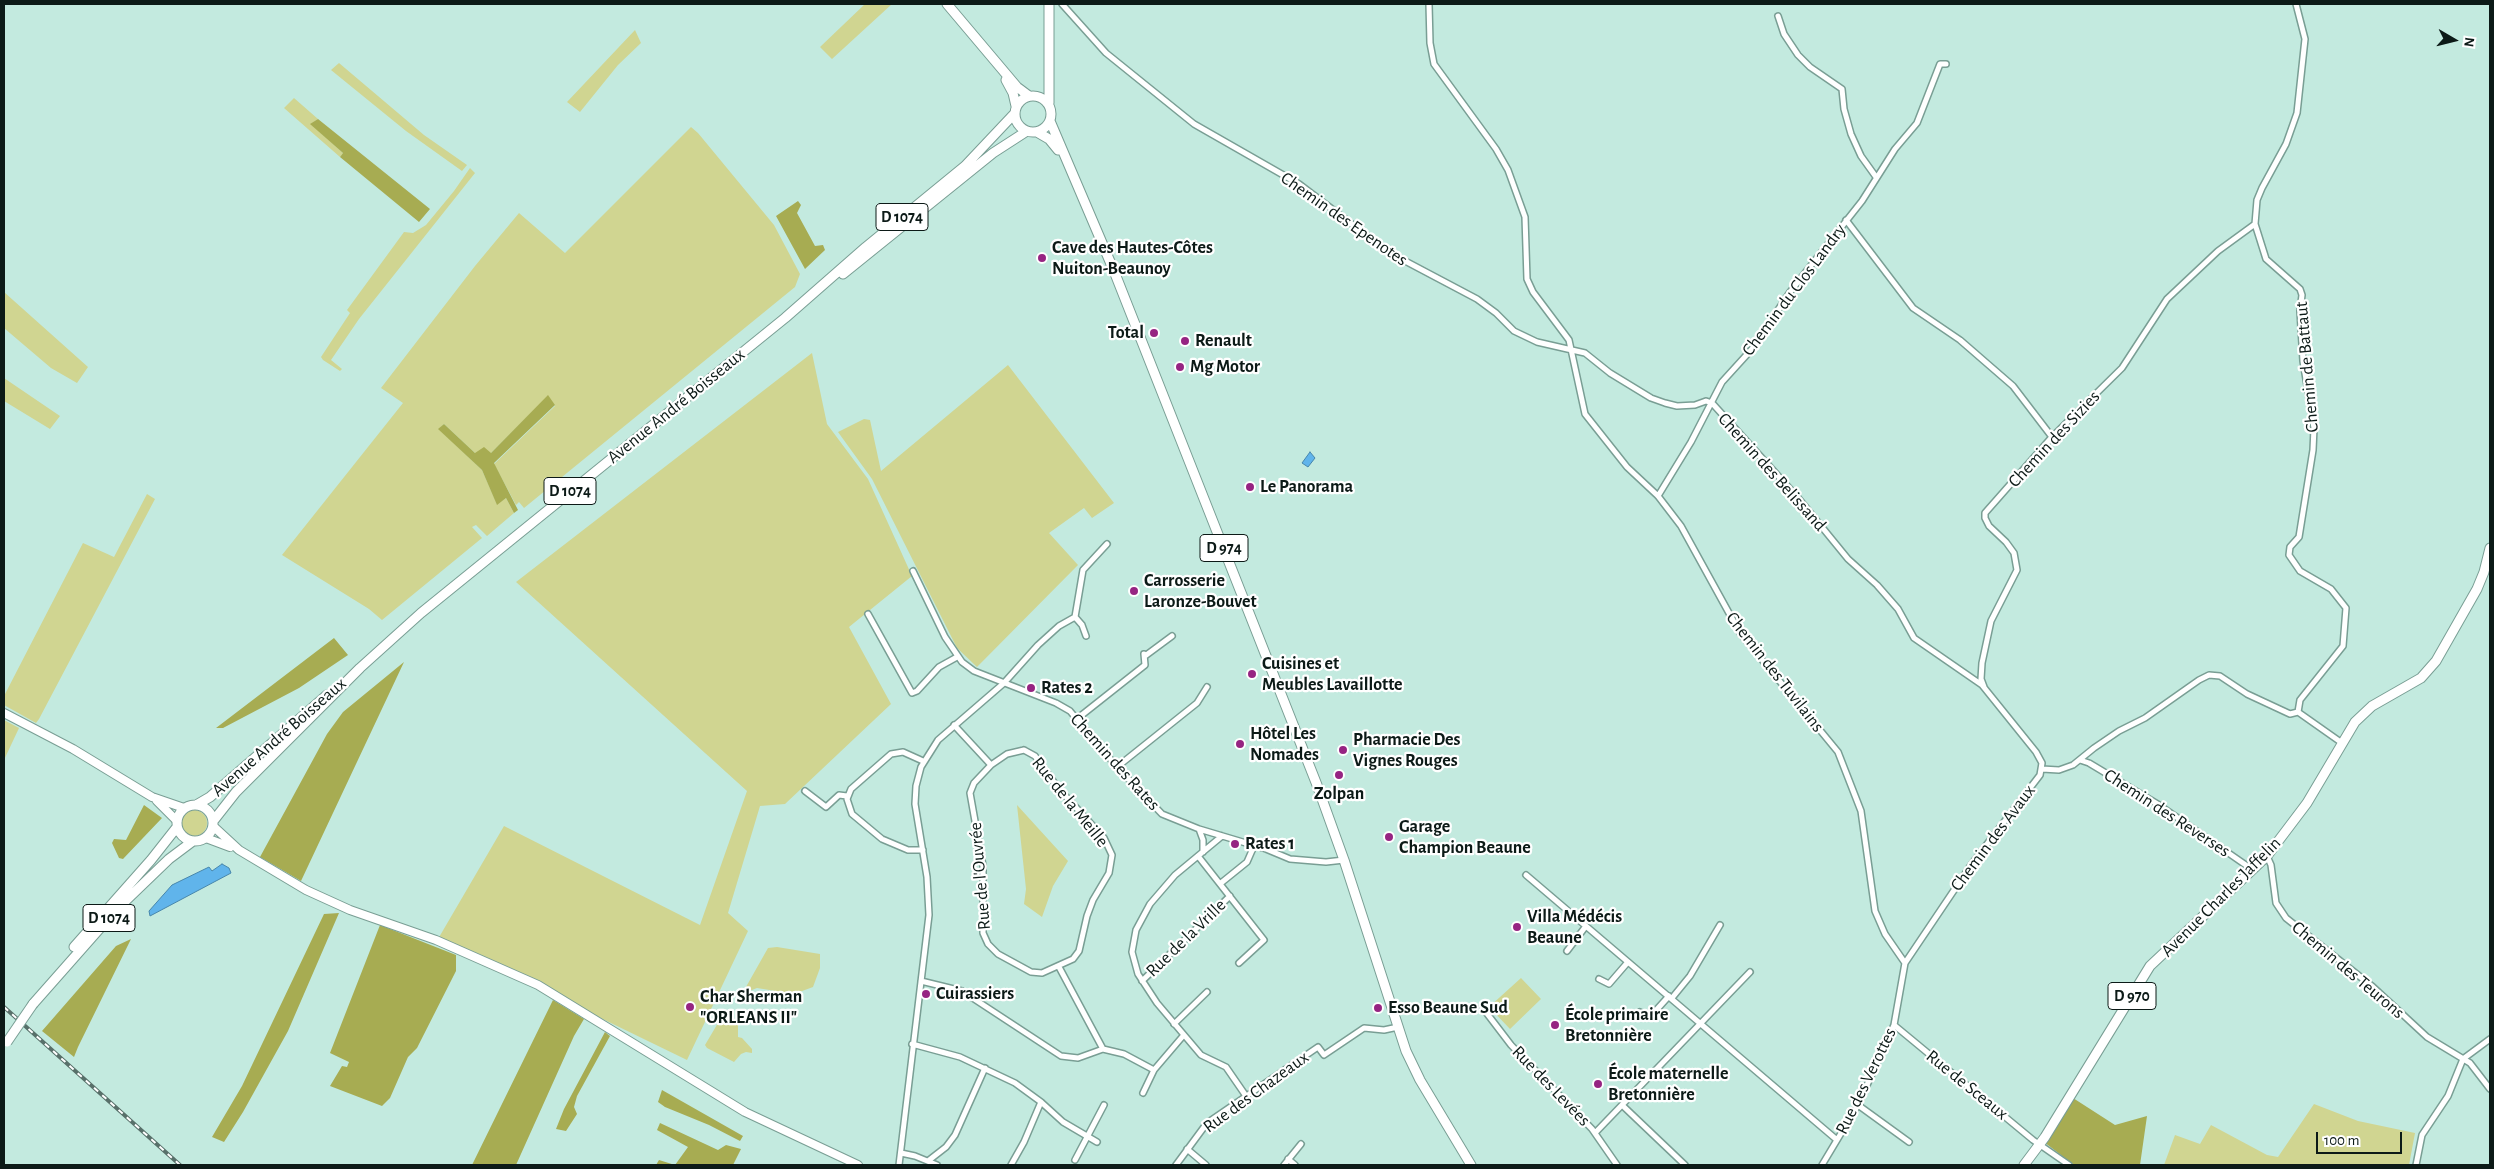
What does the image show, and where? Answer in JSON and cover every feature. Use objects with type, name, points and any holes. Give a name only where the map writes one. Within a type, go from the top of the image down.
[{"type":"main road","points":[[948,4],[1017,87],[1048,103]]},
{"type":"main road","points":[[991,56],[1011,89],[1018,124],[1027,131],[1037,132],[1045,128],[1050,122],[1052,112],[1048,103],[1049,4]]},
{"type":"main road","points":[[1015,110],[1021,100],[1032,95],[1046,79],[1048,64]]},
{"type":"main road","name":"Avenue André Boisseaux","points":[[785,318],[811,293],[965,166],[1015,110]]},
{"type":"main road","name":"D 974","points":[[1050,122],[1114,271],[1261,642],[1344,860],[1398,1027],[1420,1080],[1470,1165]]},
{"type":"main road","name":"Avenue André Boisseaux","points":[[198,804],[210,797],[277,736],[360,668],[446,591],[993,153],[1027,131]]},
{"type":"main road","name":"D 974","points":[[1037,132],[1050,139],[1071,169]]},
{"type":"main road","name":"Avenue Charles Jaffelin","points":[[2024,1165],[2040,1145],[2150,966],[2267,856],[2308,803],[2355,722],[2372,706],[2421,678],[2436,661],[2484,572],[2490,548]]},
{"type":"main road","name":"Avenue André Boisseaux","points":[[213,823],[236,792],[360,668]]},
{"type":"main road","points":[[4,713],[73,749],[152,797],[184,808],[198,804],[208,809],[213,823],[239,850]]},
{"type":"main road","points":[[152,797],[177,824],[181,835],[193,841],[206,838],[239,850],[324,899],[436,940],[538,985],[745,1112],[858,1165]]},
{"type":"main road","points":[[177,824],[184,808]]},
{"type":"main road","points":[[206,838],[213,823]]},
{"type":"main road","name":"D 1074","points":[[5,1044],[85,933],[157,853],[177,824]]},
{"type":"main road","name":"D 1074","points":[[33,1004],[106,920],[169,859],[193,841]]},
{"type":"street","name":"Chemin des Epenotes","points":[[1062,4],[1106,53],[1194,124],[1299,184],[1390,253],[1477,299],[1496,313],[1514,331],[1537,342],[1572,352]]},
{"type":"street","points":[[1430,4],[1430,49],[1434,64],[1496,149],[1508,170],[1525,217],[1528,279],[1533,292],[1569,340],[1572,352]]},
{"type":"street","points":[[2254,224],[2262,188],[2286,144],[2297,113],[2305,39],[2296,4]]},
{"type":"street","points":[[1778,16],[1784,34],[1798,55],[1810,67],[1842,89],[1844,110],[1852,134],[1861,156],[1876,177]]},
{"type":"street","name":"Chemin du Clos Landry","points":[[1658,496],[1712,403],[1722,382],[1752,349],[1790,292],[1862,201],[1876,177],[1917,123],[1940,64],[1946,64]]},
{"type":"street","points":[[1846,220],[1913,308],[1960,340],[2013,386],[2052,437]]},
{"type":"street","name":"Chemin des Sizies","points":[[1979,681],[1991,622],[2017,570],[2014,554],[2006,542],[1989,526],[1985,518],[1986,513],[2052,437],[2122,368],[2167,299],[2218,251],[2254,224]]},
{"type":"street","name":"Chemin de Battaut","points":[[2254,224],[2266,259],[2300,289],[2302,295],[2300,312],[2303,353],[2314,428],[2313,450],[2299,537],[2290,547],[2288,555],[2300,571],[2331,589],[2346,608],[2343,646],[2300,700],[2298,712]]},
{"type":"street","name":"Chemin des Belissand","points":[[1572,352],[1584,353],[1610,373],[1651,398],[1676,406],[1695,405],[1706,401],[1712,403],[1799,499],[1848,559],[1883,591],[1898,609],[1914,638],[1979,681],[1985,689]]},
{"type":"street","name":"Chemin des Tuvilains","points":[[1572,352],[1585,414],[1627,467],[1658,496],[1681,526],[1740,633],[1838,752],[1861,811],[1876,911],[1885,934],[1905,964]]},
{"type":"street","points":[[899,1165],[930,902],[915,795],[917,779],[923,761],[938,740],[1004,683],[1048,635],[1075,618],[1083,570],[1107,544]]},
{"type":"street","name":"Chemin des Rates","points":[[913,571],[945,638],[957,657],[974,671],[1056,703],[1078,718],[1117,767],[1162,814],[1199,829],[1302,861],[1326,862],[1344,860]]},
{"type":"street","points":[[868,614],[912,694],[918,692],[939,667],[957,657]]},
{"type":"street","points":[[1075,618],[1082,626],[1086,636]]},
{"type":"street","points":[[1078,718],[1145,665],[1144,655],[1172,636]]},
{"type":"street","points":[[2042,769],[2063,769],[2080,760],[2100,744],[2145,718],[2209,675],[2220,676],[2247,694],[2290,714],[2298,712],[2342,743]]},
{"type":"street","points":[[1117,767],[1197,703],[1207,687]]},
{"type":"street","name":"Chemin des Avaux","points":[[1905,964],[1952,891],[1995,832],[2035,783],[2042,769],[2041,760],[2036,752],[1985,689]]},
{"type":"street","points":[[954,725],[991,765]]},
{"type":"street","name":"Rue de la Meille","points":[[991,765],[1007,754],[1017,751],[1024,750],[1035,756],[1059,789],[1104,838],[1110,850],[1111,869],[1093,900],[1079,951],[1073,959],[1059,967]]},
{"type":"street","points":[[923,761],[903,752],[890,754],[851,789],[847,796],[849,810],[870,831],[899,847],[911,851],[923,850]]},
{"type":"street","name":"Chemin des Reverses","points":[[2080,760],[2087,762],[2160,805],[2253,870]]},
{"type":"street","name":"Rue de l'Ouvrée","points":[[991,765],[974,783],[970,793],[982,866],[983,933],[993,950],[1031,972],[1042,974],[1059,967]]},
{"type":"street","points":[[805,791],[826,807],[839,795],[847,796]]},
{"type":"street","points":[[1199,829],[1203,840],[1201,854],[1220,884],[1264,940],[1239,963]]},
{"type":"street","points":[[1222,836],[1162,890],[1136,930],[1132,952],[1135,968],[1142,981],[1183,1036],[1201,1055],[1226,1067],[1246,1096]]},
{"type":"street","points":[[1220,884],[1247,862],[1254,846]]},
{"type":"street","name":"Chemin des Teurons","points":[[2267,856],[2271,866],[2276,903],[2286,918],[2373,987],[2427,1037],[2476,1068],[2490,1089]]},
{"type":"street","points":[[1526,875],[1837,1140]]},
{"type":"street","name":"Rue de la Vrille","points":[[1142,981],[1230,896]]},
{"type":"street","points":[[1640,1012],[1650,1017],[1690,976],[1720,925]]},
{"type":"street","points":[[1567,951],[1586,926]]},
{"type":"street","points":[[1599,979],[1609,984],[1628,962]]},
{"type":"street","name":"Rue des Verottes","points":[[1822,1165],[1858,1105],[1894,1025],[1905,964]]},
{"type":"street","points":[[1059,967],[1103,1049]]},
{"type":"street","points":[[1595,1133],[1750,972]]},
{"type":"street","points":[[921,980],[962,991],[1061,1056],[1078,1058],[1103,1049],[1124,1054],[1154,1070]]},
{"type":"street","points":[[1174,1024],[1207,992]]},
{"type":"street","name":"Rue des Levées","points":[[1482,1007],[1511,1044],[1595,1133],[1617,1165]]},
{"type":"street","name":"Rue de Sceaux","points":[[1894,1025],[2040,1145],[2069,1165]]},
{"type":"street","name":"Rue des Chazeaux","points":[[1176,1165],[1207,1123],[1318,1047],[1324,1055],[1364,1028],[1384,1030],[1398,1027]]},
{"type":"street","points":[[1143,1093],[1154,1070],[1183,1036]]},
{"type":"street","points":[[2416,1165],[2422,1135],[2448,1096],[2464,1059],[2490,1039]]},
{"type":"street","points":[[912,1044],[960,1057],[1015,1083],[1041,1102],[1063,1122],[1097,1142]]},
{"type":"street","points":[[2483,1045],[2490,1046]]},
{"type":"street","points":[[928,1161],[946,1147],[955,1135],[984,1068]]},
{"type":"street","points":[[1011,1165],[1024,1142],[1041,1102]]},
{"type":"street","points":[[1075,1160],[1104,1105]]},
{"type":"street","points":[[1622,1105],[1684,1165]]},
{"type":"street","points":[[1858,1105],[1909,1142]]},
{"type":"street","points":[[1284,1165],[1301,1144]]},
{"type":"street","points":[[1187,1150],[1206,1165]]},
{"type":"street","points":[[900,1153],[937,1165]]},
{"type":"street","points":[[1288,1159],[1295,1165]]},
{"type":"green space","points":[[865,4],[892,4],[832,59],[820,47]]},
{"type":"green space","points":[[635,30],[641,43],[618,65],[580,112],[567,102]]},
{"type":"green space","points":[[339,63],[424,135],[467,165],[462,171],[406,131],[331,70]]},
{"type":"green space","points":[[294,98],[318,119],[311,124],[343,153],[340,157],[284,108]]},
{"type":"green space","points":[[318,119],[430,209],[419,222],[340,157],[343,153],[310,124]]},
{"type":"green space","points":[[691,127],[774,225],[800,274],[795,287],[524,508],[519,502],[516,505],[494,464],[555,406],[548,396],[491,453],[475,453],[444,424],[439,429],[482,470],[497,504],[506,498],[514,513],[487,536],[476,525],[472,527],[482,538],[382,620],[369,609],[282,555],[403,403],[381,388],[475,266],[519,213],[565,253]]},
{"type":"green space","points":[[470,168],[475,173],[359,319],[331,360],[342,369],[340,371],[323,360],[321,357],[350,313],[347,310],[404,232],[413,233],[426,225]]},
{"type":"green space","points":[[798,201],[801,205],[797,213],[815,246],[823,245],[825,250],[805,269],[776,216]]},
{"type":"green space","points":[[4,292],[88,367],[77,383],[51,368],[4,328]]},
{"type":"green space","points":[[812,353],[827,424],[868,479],[912,576],[849,627],[891,704],[785,804],[760,806],[728,913],[748,931],[687,1060],[438,939],[504,826],[700,925],[747,791],[516,582]]},
{"type":"green space","points":[[1008,365],[1114,503],[1092,518],[1084,508],[1049,533],[1078,565],[977,667],[957,648],[872,479],[838,432],[864,419],[870,420],[881,471]]},
{"type":"green space","points":[[4,378],[60,416],[50,429],[4,401]]},
{"type":"green space","points":[[548,395],[555,405],[494,463],[518,510],[514,513],[506,498],[497,505],[482,470],[438,429],[444,424],[475,453],[484,447],[491,453]]},
{"type":"green space","points":[[147,494],[155,499],[39,719],[36,723],[4,705],[4,696],[83,543],[114,557]]},
{"type":"green space","points":[[334,638],[348,655],[299,688],[223,728],[216,728]]},
{"type":"green space","points":[[404,662],[301,881],[260,857],[327,734],[343,712]]},
{"type":"green space","points":[[4,720],[19,728],[4,760]]},
{"type":"green space","points":[[144,805],[162,818],[123,859],[119,858],[112,843],[114,839],[126,840]]},
{"type":"green space","points":[[1017,805],[1068,861],[1053,886],[1042,917],[1024,904],[1026,889]]},
{"type":"green space","points":[[194,810],[204,813],[207,823],[204,833],[194,836],[184,833],[181,823],[184,813]]},
{"type":"green space","points":[[339,913],[288,1031],[243,1112],[224,1142],[212,1137],[242,1086],[324,914]]},
{"type":"green space","points":[[380,925],[456,955],[456,971],[417,1048],[408,1057],[390,1098],[382,1106],[330,1086],[342,1066],[347,1067],[349,1062],[330,1053]]},
{"type":"green space","points":[[131,939],[74,1057],[42,1031],[116,946]]},
{"type":"green space","points":[[777,947],[820,954],[820,968],[813,987],[794,994],[757,988],[742,994],[768,948]]},
{"type":"green space","points":[[1521,978],[1541,999],[1510,1029],[1489,1007]]},
{"type":"green space","points":[[553,1000],[584,1019],[574,1036],[516,1165],[472,1165]]},
{"type":"green space","points":[[730,1017],[738,1023],[738,1037],[742,1038],[752,1049],[752,1053],[746,1052],[741,1054],[734,1062],[707,1048],[705,1045],[718,1023]]},
{"type":"green space","points":[[605,1032],[610,1036],[577,1096],[574,1107],[577,1114],[566,1131],[556,1129],[564,1109]]},
{"type":"green space","points":[[662,1090],[743,1136],[740,1141],[709,1125],[665,1107],[658,1102]]},
{"type":"green space","points":[[2073,1098],[2115,1125],[2147,1116],[2140,1165],[2074,1165],[2044,1142]]},
{"type":"green space","points":[[2314,1104],[2358,1121],[2415,1133],[2409,1165],[2164,1165],[2175,1135],[2200,1144],[2211,1125],[2267,1155],[2278,1157]]},
{"type":"green space","points":[[660,1123],[718,1150],[726,1145],[741,1149],[733,1165],[675,1165],[688,1147],[657,1130]]},
{"type":"green space","points":[[659,1160],[675,1165],[656,1165]]},
{"type":"water","points":[[1310,452],[1315,458],[1308,467],[1302,463]]},
{"type":"water","points":[[222,864],[229,868],[231,873],[150,916],[149,911],[172,885],[209,867],[212,871]]},
{"type":"railway","points":[[4,1007],[180,1165]]},
{"type":"place","name":"Cave des Hautes-Côtes Nuiton-Beaunoy","points":[[1042,258]]},
{"type":"place","name":"Total","points":[[1154,333]]},
{"type":"place","name":"Renault","points":[[1185,341]]},
{"type":"place","name":"Mg Motor","points":[[1180,367]]},
{"type":"place","name":"Le Panorama","points":[[1250,487]]},
{"type":"place","name":"Carrosserie Laronze-Bouvet","points":[[1134,591]]},
{"type":"place","name":"Cuisines et Meubles Lavaillotte","points":[[1252,674]]},
{"type":"place","name":"Rates 2","points":[[1031,688]]},
{"type":"place","name":"Hôtel Les Nomades","points":[[1240,744]]},
{"type":"place","name":"Pharmacie Des Vignes Rouges","points":[[1343,750]]},
{"type":"place","name":"Zolpan","points":[[1339,775]]},
{"type":"place","name":"Garage Champion Beaune","points":[[1389,837]]},
{"type":"place","name":"Rates 1","points":[[1235,844]]},
{"type":"place","name":"Villa Médécis Beaune","points":[[1517,927]]},
{"type":"place","name":"Cuirassiers","points":[[926,994]]},
{"type":"place","name":"Char Sherman \"ORLEANS II\"","points":[[690,1007]]},
{"type":"place","name":"Esso Beaune Sud","points":[[1378,1008]]},
{"type":"place","name":"École primaire Bretonnière","points":[[1555,1025]]},
{"type":"place","name":"École maternelle Bretonnière","points":[[1598,1084]]}]
